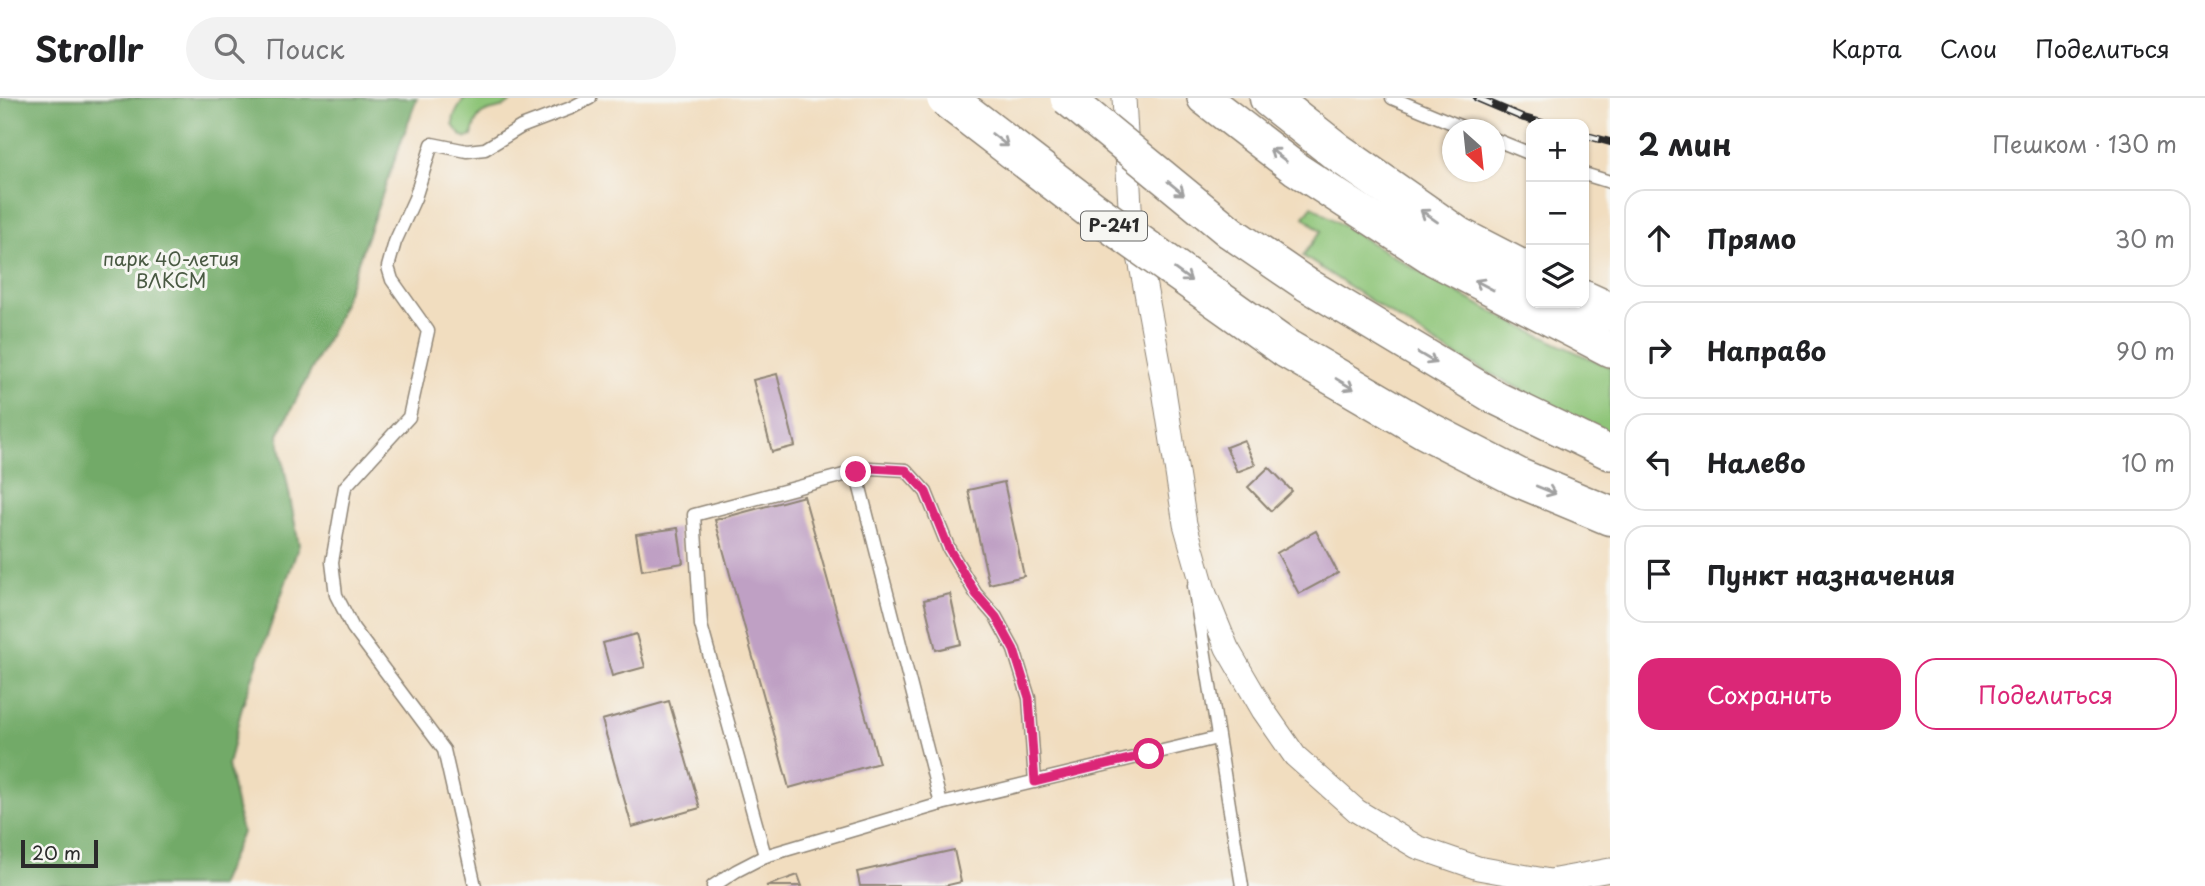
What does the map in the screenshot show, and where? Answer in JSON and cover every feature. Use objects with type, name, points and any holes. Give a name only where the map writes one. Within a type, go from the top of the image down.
[{"type":"highway","name":"Р-241","points":[[946,98],[1093,211],[1286,349],[1426,430],[1508,472],[1610,516]]},
{"type":"highway","points":[[1269,98],[1336,151],[1459,237],[1526,271]]},
{"type":"highway","points":[[1589,302],[1610,312]]},
{"type":"main road","points":[[1067,98],[1230,232],[1306,284],[1496,398],[1610,453]]},
{"type":"main road","points":[[1204,98],[1333,195],[1434,259],[1610,350]]},
{"type":"street","points":[[1124,98],[1131,224],[1163,384],[1185,524],[1205,594],[1227,648],[1262,710],[1295,756],[1357,811],[1418,847],[1478,868],[1550,881],[1610,870]]},
{"type":"lane","points":[[475,886],[444,750],[353,628],[336,596],[332,562],[345,487],[409,417],[428,331],[393,280],[388,267],[395,242],[415,198],[432,144],[467,151],[485,149],[521,127],[590,98]]},
{"type":"lane","points":[[1392,98],[1443,119]]},
{"type":"lane","points":[[1505,143],[1526,152]]},
{"type":"lane","points":[[1589,176],[1610,182]]},
{"type":"lane","points":[[765,856],[701,625],[694,515],[870,468],[906,470],[926,492],[949,549],[976,594],[996,617],[1014,650],[1029,698],[1035,782]]},
{"type":"lane","points":[[856,472],[941,804]]},
{"type":"lane","points":[[1185,524],[1242,886]]},
{"type":"lane","points":[[713,886],[765,856],[941,804],[1217,738]]},
{"type":"lane","points":[[1523,886],[1550,881]]},
{"type":"green space","name":"парк 40-летия ВЛКСМ","points":[[0,98],[417,98],[337,320],[278,435],[299,545],[242,707],[228,765],[242,833],[219,886],[0,886]]},
{"type":"green space","points":[[464,98],[514,98],[501,108],[483,113],[475,124],[472,136],[467,138],[460,135],[453,125],[454,116]]},
{"type":"green space","points":[[1312,206],[1384,251],[1495,313],[1610,367],[1610,436],[1447,351],[1303,256],[1321,231],[1304,217]]},
{"type":"building","points":[[777,374],[795,446],[772,452],[753,380]]},
{"type":"building","points":[[1244,440],[1255,465],[1237,472],[1226,447]]},
{"type":"building","points":[[1269,467],[1292,491],[1271,511],[1248,487]]},
{"type":"building","points":[[1004,482],[1024,576],[989,584],[968,490]]},
{"type":"building","points":[[804,496],[879,763],[789,788],[715,520]]},
{"type":"building","points":[[678,528],[683,563],[642,570],[636,534]]},
{"type":"building","points":[[1316,531],[1338,573],[1299,594],[1277,553]]},
{"type":"building","points":[[950,594],[961,644],[936,650],[924,600]]},
{"type":"building","points":[[636,634],[645,667],[612,676],[603,643]]},
{"type":"building","points":[[669,701],[700,808],[632,827],[602,720]]},
{"type":"building","points":[[954,850],[961,882],[944,886],[860,886],[857,872]]},
{"type":"building","points":[[798,875],[802,886],[766,886]]},
{"type":"railway","points":[[1477,98],[1528,119]]},
{"type":"railway","points":[[1589,136],[1610,142]]},
{"type":"route","points":[[856,472],[870,468],[906,470],[926,492],[949,549],[976,594],[996,617],[1014,650],[1029,698],[1035,782],[1149,754]]}]
